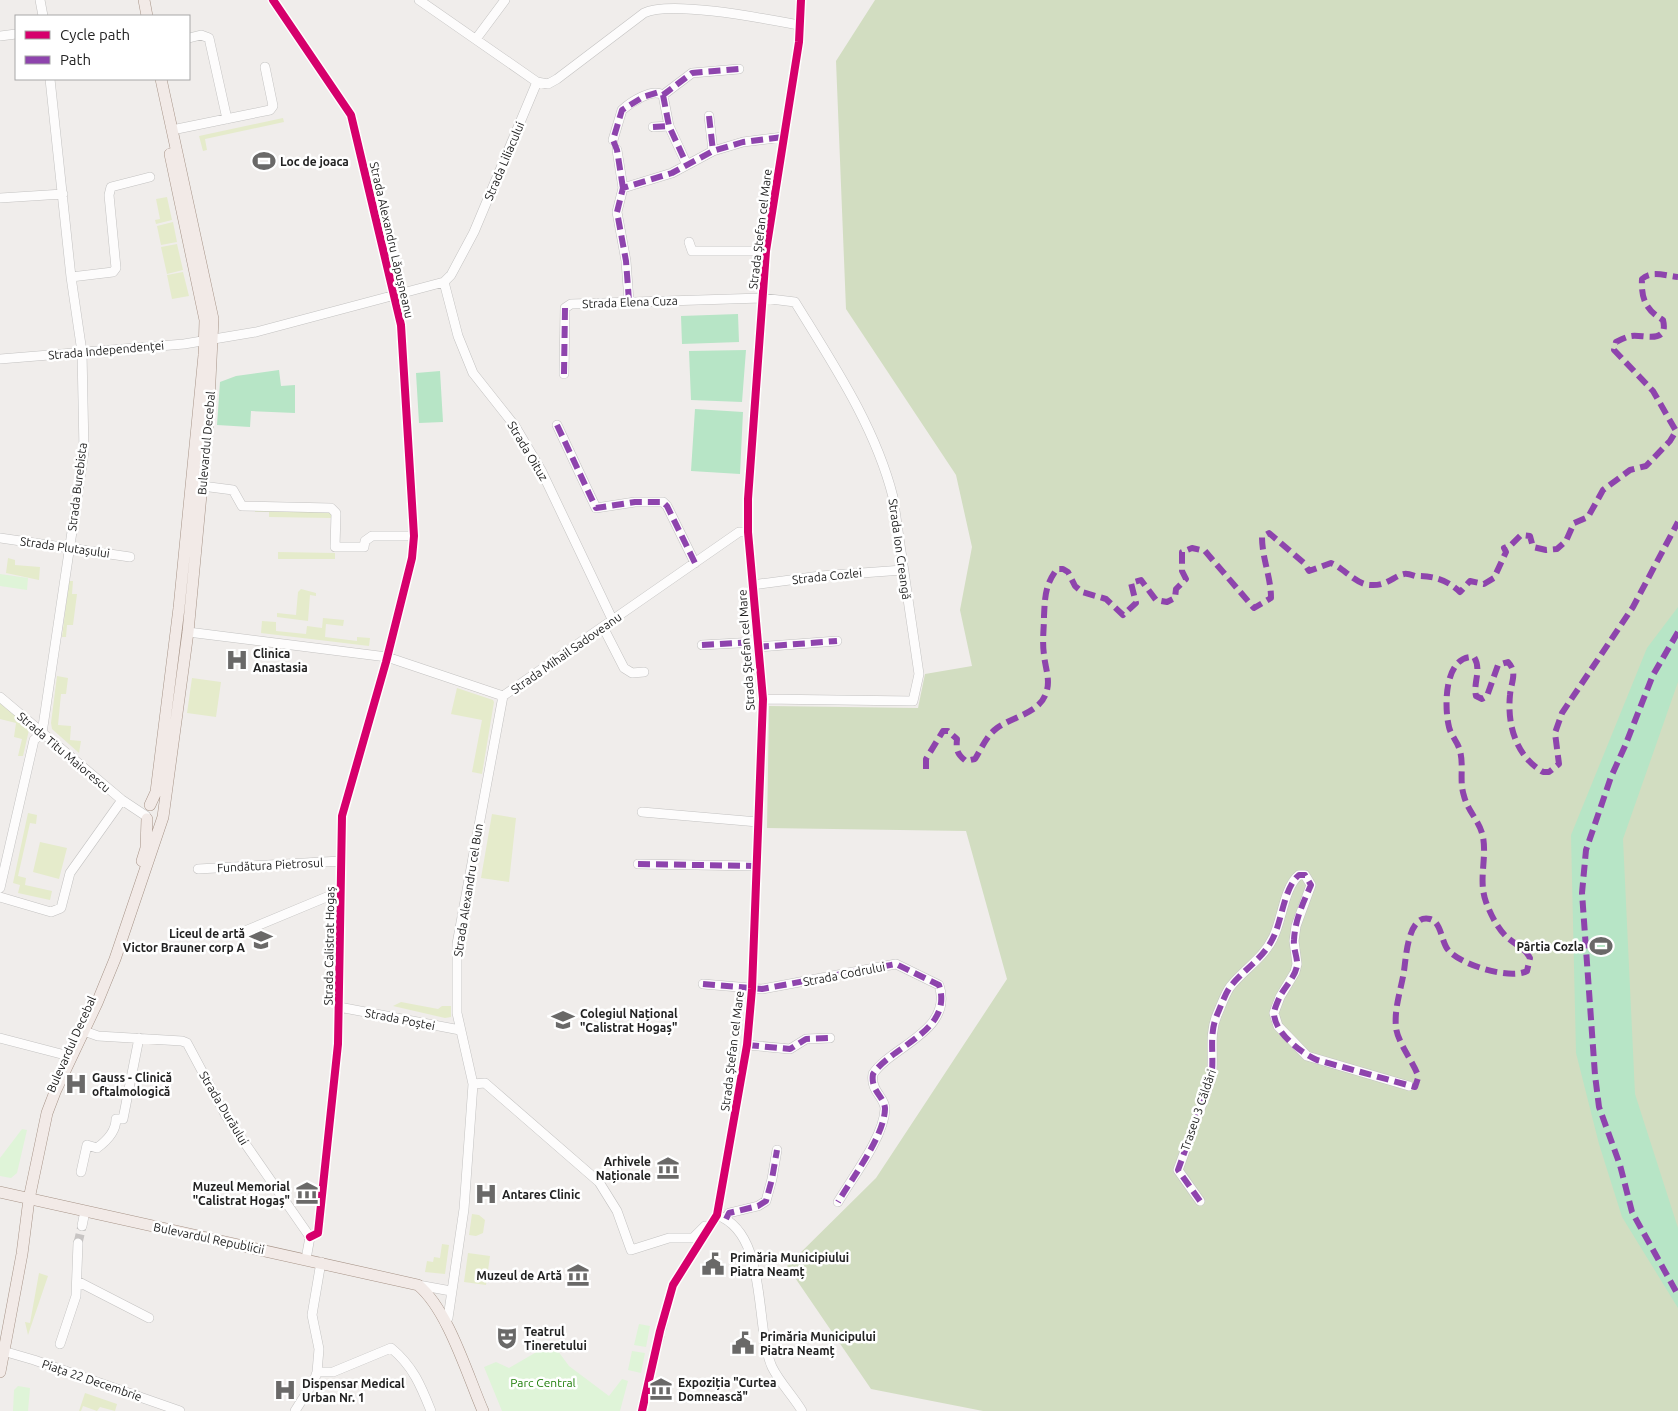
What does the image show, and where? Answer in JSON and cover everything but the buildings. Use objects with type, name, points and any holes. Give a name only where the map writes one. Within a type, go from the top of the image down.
[{"type":"main road","points":[[138,0],[141,15]]},
{"type":"main road","points":[[144,0],[147,15]]},
{"type":"main road","name":"Bulevardul Decebal","points":[[0,1333],[49,1092],[109,958],[146,848],[148,812],[158,781],[208,339],[154,80]]},
{"type":"main road","name":"Bulevardul Decebal","points":[[1,1361],[22,1254],[26,1201],[47,1113],[84,1031],[134,909],[157,838],[162,815],[188,632],[202,486],[210,303],[161,80]]},
{"type":"main road","points":[[156,804],[162,815],[152,822],[148,812],[156,804]]},
{"type":"main road","name":"Bulevardul Republicii","points":[[0,1192],[26,1201],[85,1211],[418,1285]]},
{"type":"main road","points":[[418,1285],[429,1295],[445,1323],[483,1411]]},
{"type":"street","points":[[40,0],[43,15]]},
{"type":"street","name":"Strada Alexandru Lăpușneanu","points":[[273,0],[351,115],[401,325],[414,536],[412,558],[387,657]]},
{"type":"street","points":[[420,0],[538,82],[548,84],[644,14],[657,8],[726,13],[799,25]]},
{"type":"street","points":[[476,39],[505,0]]},
{"type":"street","name":"Strada Ștefan cel Mare","points":[[673,1285],[719,1218],[747,1045],[752,990],[762,699],[748,532],[748,499],[766,251],[791,95],[801,0]]},
{"type":"street","points":[[0,36],[15,34]]},
{"type":"street","points":[[190,38],[201,35],[209,38],[227,119]]},
{"type":"street","points":[[172,130],[270,110],[273,106],[265,67]]},
{"type":"street","points":[[613,140],[625,108],[653,93],[663,95],[692,73],[739,69]]},
{"type":"street","name":"Strada Burebista","points":[[0,888],[34,740],[42,733],[84,450],[82,352],[71,277],[50,80]]},
{"type":"street","name":"Strada Liliacului","points":[[444,282],[455,267],[474,232],[538,82]]},
{"type":"street","points":[[663,95],[669,126],[687,165]]},
{"type":"street","points":[[709,116],[713,151]]},
{"type":"street","points":[[653,127],[669,126]]},
{"type":"street","points":[[623,188],[672,174],[713,151],[744,142],[783,137]]},
{"type":"street","points":[[617,150],[623,188],[617,212],[626,261],[629,301]]},
{"type":"street","points":[[71,277],[113,272],[116,268],[109,195],[111,187],[150,177]]},
{"type":"street","points":[[0,198],[63,194]]},
{"type":"street","points":[[689,242],[692,251],[766,251]]},
{"type":"street","points":[[208,339],[256,332],[444,282]]},
{"type":"street","name":"Strada Oituz","points":[[444,282],[458,336],[473,373],[515,426],[541,470],[612,621]]},
{"type":"street","name":"Strada Elena Cuza","points":[[564,374],[565,308],[571,304],[762,298]]},
{"type":"street","name":"Strada Ion Creangă","points":[[762,298],[795,302],[845,382],[868,429],[888,479],[893,497],[919,674],[913,701],[762,699]]},
{"type":"street","name":"Strada Independenței","points":[[0,359],[184,344],[208,339]]},
{"type":"street","points":[[557,425],[596,508],[635,502],[663,502],[667,506],[694,563]]},
{"type":"street","points":[[202,486],[233,490],[242,506],[331,508],[336,513],[336,546],[364,547],[365,541],[372,536],[414,536]]},
{"type":"street","name":"Strada Mihail Sadoveanu","points":[[188,632],[387,657],[503,696],[739,532],[748,532]]},
{"type":"street","name":"Strada Plutașului","points":[[0,538],[130,556]]},
{"type":"street","name":"Strada Cozlei","points":[[752,585],[820,576],[903,570]]},
{"type":"street","points":[[604,627],[624,668],[632,674],[644,672]]},
{"type":"street","points":[[702,645],[838,641]]},
{"type":"street","name":"Strada Calistrat Hogaș","points":[[310,1238],[318,1233],[338,1044],[342,816],[387,657]]},
{"type":"street","name":"Strada Alexandru cel Bun","points":[[445,1323],[448,1318],[464,1209],[473,1084],[460,1030],[458,1013],[457,944],[503,696]]},
{"type":"street","name":"Strada Titu Maiorescu","points":[[0,698],[125,803],[148,812]]},
{"type":"street","points":[[0,897],[1,900],[51,912],[61,908],[70,873],[125,803]]},
{"type":"street","points":[[642,812],[758,822]]},
{"type":"street","name":"Fundătura Pietrosul","points":[[198,869],[341,861]]},
{"type":"street","points":[[638,864],[756,866]]},
{"type":"street","name":"Traseu 3 Căldări","points":[[1200,1201],[1178,1170],[1211,1079],[1213,1067],[1211,1041],[1213,1028],[1229,989],[1269,947],[1276,932],[1291,885],[1299,875],[1305,875],[1310,885],[1296,926],[1294,941],[1297,964],[1295,972],[1280,997],[1274,1014],[1278,1026],[1307,1056],[1409,1086]]},
{"type":"street","points":[[240,933],[341,891]]},
{"type":"street","name":"Strada Codrului","points":[[752,990],[896,964],[939,985],[942,993],[940,1004],[926,1031],[873,1074],[872,1083],[885,1108],[882,1121],[873,1144],[838,1202]]},
{"type":"street","points":[[703,984],[752,990]]},
{"type":"street","name":"Strada Poștei","points":[[339,1007],[460,1030]]},
{"type":"street","name":"Strada Durăului","points":[[84,1031],[98,1036],[182,1041],[187,1043],[226,1116],[310,1238]]},
{"type":"street","points":[[0,1038],[65,1055]]},
{"type":"street","points":[[81,1172],[87,1145],[98,1148],[101,1146],[113,1133],[116,1119],[123,1119],[139,1038]]},
{"type":"street","points":[[747,1045],[790,1049],[806,1039],[830,1038]]},
{"type":"street","points":[[473,1084],[485,1083],[599,1182],[617,1211],[631,1250],[669,1238],[693,1238],[707,1224],[729,1213],[758,1206],[766,1201],[777,1150]]},
{"type":"street","points":[[82,1226],[85,1211]]},
{"type":"street","points":[[719,1218],[741,1235],[750,1257],[772,1366],[802,1411]]},
{"type":"street","points":[[306,1259],[310,1238]]},
{"type":"street","points":[[60,1344],[76,1296],[78,1243]]},
{"type":"street","points":[[295,1411],[314,1381],[317,1372],[319,1349],[312,1315],[321,1262]]},
{"type":"street","points":[[77,1281],[149,1318]]},
{"type":"street","points":[[418,1285],[452,1291]]},
{"type":"street","points":[[317,1372],[333,1372],[391,1348],[405,1360],[417,1376],[431,1411]]},
{"type":"street","name":"Piața 22 Decembrie","points":[[1,1361],[34,1360],[180,1411]]},
{"type":"street","points":[[642,1411],[648,1383]]},
{"type":"green space","points":[[875,0],[1678,0],[1678,1411],[983,1411],[871,1389],[787,1266],[876,1178],[1007,979],[966,831],[767,828],[769,706],[918,708],[925,674],[972,666],[960,610],[972,547],[956,475],[846,309],[836,61]]},
{"type":"green space","points":[[283,118],[284,122],[205,139],[207,150],[203,151],[199,136]]},
{"type":"green space","points":[[167,197],[172,220],[156,224],[155,220],[160,219],[156,199]]},
{"type":"green space","points":[[173,222],[177,242],[161,245],[157,226]]},
{"type":"green space","points":[[177,244],[183,270],[167,274],[161,247]]},
{"type":"green space","points":[[183,272],[189,296],[172,299],[167,275]]},
{"type":"green space","points":[[738,314],[739,342],[682,344],[681,316]]},
{"type":"green space","points":[[746,350],[742,402],[691,400],[689,351]]},
{"type":"green space","points":[[279,370],[281,386],[295,385],[295,413],[251,411],[250,427],[217,425],[220,382],[236,376]]},
{"type":"green space","points":[[440,371],[443,422],[419,423],[416,373]]},
{"type":"green space","points":[[695,409],[743,412],[740,474],[691,471]]},
{"type":"green space","points":[[255,507],[331,508],[331,518],[269,517],[269,512],[255,512]]},
{"type":"green space","points":[[278,552],[335,553],[335,559],[278,559]]},
{"type":"green space","points":[[8,558],[15,560],[15,565],[40,567],[39,580],[6,573]]},
{"type":"green space","points":[[0,574],[28,578],[27,590],[0,586]]},
{"type":"green space","points":[[69,581],[73,581],[72,594],[77,594],[73,625],[67,625],[66,637],[62,637]]},
{"type":"green space","points":[[301,589],[316,593],[316,596],[310,595],[308,621],[277,617],[277,613],[296,615],[298,592]]},
{"type":"green space","name":"Pârtia Cozla","points":[[1678,607],[1678,682],[1623,839],[1635,1094],[1678,1228],[1678,1308],[1622,1217],[1599,1144],[1576,1053],[1571,835],[1647,648]]},
{"type":"green space","points":[[323,618],[344,620],[343,626],[326,624],[325,637],[357,641],[357,637],[370,638],[369,646],[261,633],[262,621],[276,622],[276,631],[306,634],[307,626],[322,628]]},
{"type":"green space","points":[[57,676],[68,678],[66,694],[61,694],[58,725],[71,726],[70,740],[81,741],[79,753],[52,729],[51,723]]},
{"type":"green space","points":[[192,678],[221,682],[216,717],[187,713]]},
{"type":"green space","points":[[457,688],[493,700],[494,702],[482,774],[472,772],[482,720],[451,714]]},
{"type":"green space","points":[[0,703],[27,725],[29,730],[23,756],[18,756],[22,739],[14,737],[16,723],[0,719]]},
{"type":"green space","points":[[28,813],[37,815],[36,824],[30,823],[18,876],[26,878],[25,885],[52,891],[50,900],[18,893],[20,885],[13,883]]},
{"type":"green space","points":[[492,814],[516,818],[509,882],[481,878]]},
{"type":"green space","points":[[40,842],[67,848],[59,879],[33,872]]},
{"type":"green space","points":[[401,1002],[438,1009],[442,1006],[451,1006],[451,1017],[445,1018],[393,1006]]},
{"type":"green space","points":[[22,1129],[27,1130],[17,1173],[11,1178],[0,1176],[0,1158]]},
{"type":"green space","points":[[472,1214],[479,1215],[485,1220],[483,1233],[476,1236],[469,1235]]},
{"type":"green space","points":[[442,1244],[449,1245],[445,1274],[425,1272],[427,1261],[433,1262],[434,1257],[440,1258]]},
{"type":"green space","points":[[468,1253],[490,1256],[486,1285],[464,1282]]},
{"type":"green space","points":[[39,1273],[48,1276],[28,1335],[25,1322],[30,1323]]},
{"type":"green space","points":[[639,1324],[650,1326],[646,1347],[634,1345]]},
{"type":"green space","name":"Parc Central","points":[[552,1343],[569,1366],[609,1396],[622,1379],[628,1381],[620,1411],[502,1411],[484,1367],[496,1362],[509,1368]]},
{"type":"green space","points":[[632,1351],[645,1353],[641,1373],[628,1370]]},
{"type":"green space","points":[[18,1386],[30,1388],[28,1411],[13,1411],[14,1390]]},
{"type":"green space","points":[[85,1393],[117,1404],[115,1411],[100,1407],[97,1411],[83,1406],[81,1411],[79,1411]]},
{"type":"tunnel","points":[[78,1243],[82,1226]]},
{"type":"tunnel","points":[[648,1383],[673,1285]]},
{"type":"marked path","points":[[623,188],[617,150],[613,140],[622,110],[643,97],[659,92],[663,95],[692,73],[739,69]]},
{"type":"marked path","points":[[663,95],[669,126],[687,165]]},
{"type":"marked path","points":[[709,116],[713,151]]},
{"type":"marked path","points":[[653,127],[669,126]]},
{"type":"marked path","points":[[629,301],[626,261],[617,212],[623,188],[672,173],[713,151],[743,142],[783,137]]},
{"type":"marked path","points":[[926,769],[926,759],[943,731],[948,731],[957,739],[958,752],[966,761],[975,759],[993,731],[1032,710],[1043,700],[1048,684],[1043,645],[1045,597],[1050,580],[1057,569],[1063,569],[1068,572],[1075,586],[1082,592],[1106,599],[1123,615],[1136,603],[1131,583],[1141,580],[1156,600],[1167,602],[1175,598],[1176,589],[1186,579],[1182,571],[1182,552],[1192,548],[1205,551],[1254,608],[1271,598],[1262,537],[1269,533],[1304,563],[1309,571],[1331,563],[1366,584],[1377,585],[1407,574],[1439,579],[1450,584],[1460,592],[1470,581],[1484,584],[1494,578],[1506,552],[1504,548],[1511,545],[1521,535],[1530,536],[1533,547],[1546,550],[1557,549],[1566,541],[1574,523],[1588,517],[1603,490],[1630,470],[1646,466],[1670,441],[1676,431],[1653,391],[1614,350],[1616,342],[1627,337],[1659,336],[1664,328],[1663,320],[1652,312],[1646,303],[1642,292],[1642,279],[1654,274],[1678,277]]},
{"type":"marked path","points":[[564,374],[565,308]]},
{"type":"marked path","points":[[557,425],[596,508],[635,502],[663,502],[667,506],[695,563]]},
{"type":"marked path","points":[[1200,1201],[1178,1170],[1211,1079],[1214,1023],[1230,987],[1259,958],[1269,945],[1276,931],[1290,888],[1299,875],[1305,875],[1311,885],[1296,926],[1294,943],[1297,966],[1292,978],[1280,996],[1274,1014],[1275,1021],[1290,1042],[1317,1060],[1415,1087],[1418,1078],[1417,1073],[1399,1039],[1396,1021],[1407,947],[1413,929],[1423,919],[1430,919],[1437,924],[1446,947],[1455,956],[1464,961],[1486,970],[1509,974],[1527,971],[1530,958],[1523,949],[1501,931],[1486,902],[1483,886],[1483,837],[1464,796],[1460,751],[1450,730],[1447,718],[1448,684],[1457,664],[1464,659],[1474,657],[1477,667],[1475,691],[1476,696],[1482,699],[1487,696],[1498,665],[1508,662],[1513,670],[1509,706],[1515,739],[1520,749],[1534,765],[1543,772],[1549,772],[1559,764],[1555,733],[1562,713],[1633,607],[1678,522]]},
{"type":"marked path","points":[[1678,632],[1653,675],[1611,777],[1586,850],[1582,893],[1599,1107],[1620,1165],[1632,1212],[1678,1295]]},
{"type":"marked path","points":[[757,647],[837,641]]},
{"type":"marked path","points":[[702,645],[756,642]]},
{"type":"marked path","points":[[638,864],[756,866]]},
{"type":"marked path","points":[[703,984],[762,989],[896,964],[939,985],[941,1001],[938,1014],[929,1026],[882,1064],[873,1074],[875,1089],[883,1101],[885,1109],[883,1120],[873,1144],[838,1202]]},
{"type":"marked path","points":[[747,1045],[790,1049],[806,1039],[830,1038]]},
{"type":"marked path","points":[[726,1219],[729,1213],[758,1206],[766,1201],[777,1150]]},
{"type":"cycle path","points":[[273,0],[351,115],[401,325],[414,536],[412,558],[386,662],[342,816],[338,1044],[318,1233],[310,1237]]},
{"type":"cycle path","points":[[642,1411],[660,1331],[673,1285],[717,1215],[747,1045],[752,989],[763,699],[748,532],[748,499],[766,251],[799,42],[801,0]]},
{"type":"place","name":"Loc de joaca","points":[[264,161]]},
{"type":"place","name":"Clinica Anastasia","points":[[237,660]]},
{"type":"place","name":"Liceul de artă Victor Brauner corp A","points":[[261,940]]},
{"type":"place","name":"Pârtia Cozla","points":[[1601,946]]},
{"type":"place","name":"Colegiul Național \"Calistrat Hogaș\"","points":[[563,1020]]},
{"type":"place","name":"Gauss - Clinică oftalmologică","points":[[76,1084]]},
{"type":"place","name":"Arhivele Naționale","points":[[668,1168]]},
{"type":"place","name":"Muzeul Memorial \"Calistrat Hogaș\"","points":[[307,1193]]},
{"type":"place","name":"Antares Clinic","points":[[486,1194]]},
{"type":"place","name":"Primăria Municipiului Piatra Neamț","points":[[713,1264]]},
{"type":"place","name":"Muzeul de Artă","points":[[578,1275]]},
{"type":"place","name":"Teatrul Tineretului","points":[[507,1338]]},
{"type":"place","name":"Primăria Municipului Piatra Neamț","points":[[743,1343]]},
{"type":"place","name":"Expoziția \"Curtea Domnească\"","points":[[661,1389]]},
{"type":"place","name":"Dispensar Medical Urban Nr. 1","points":[[285,1390]]}]
